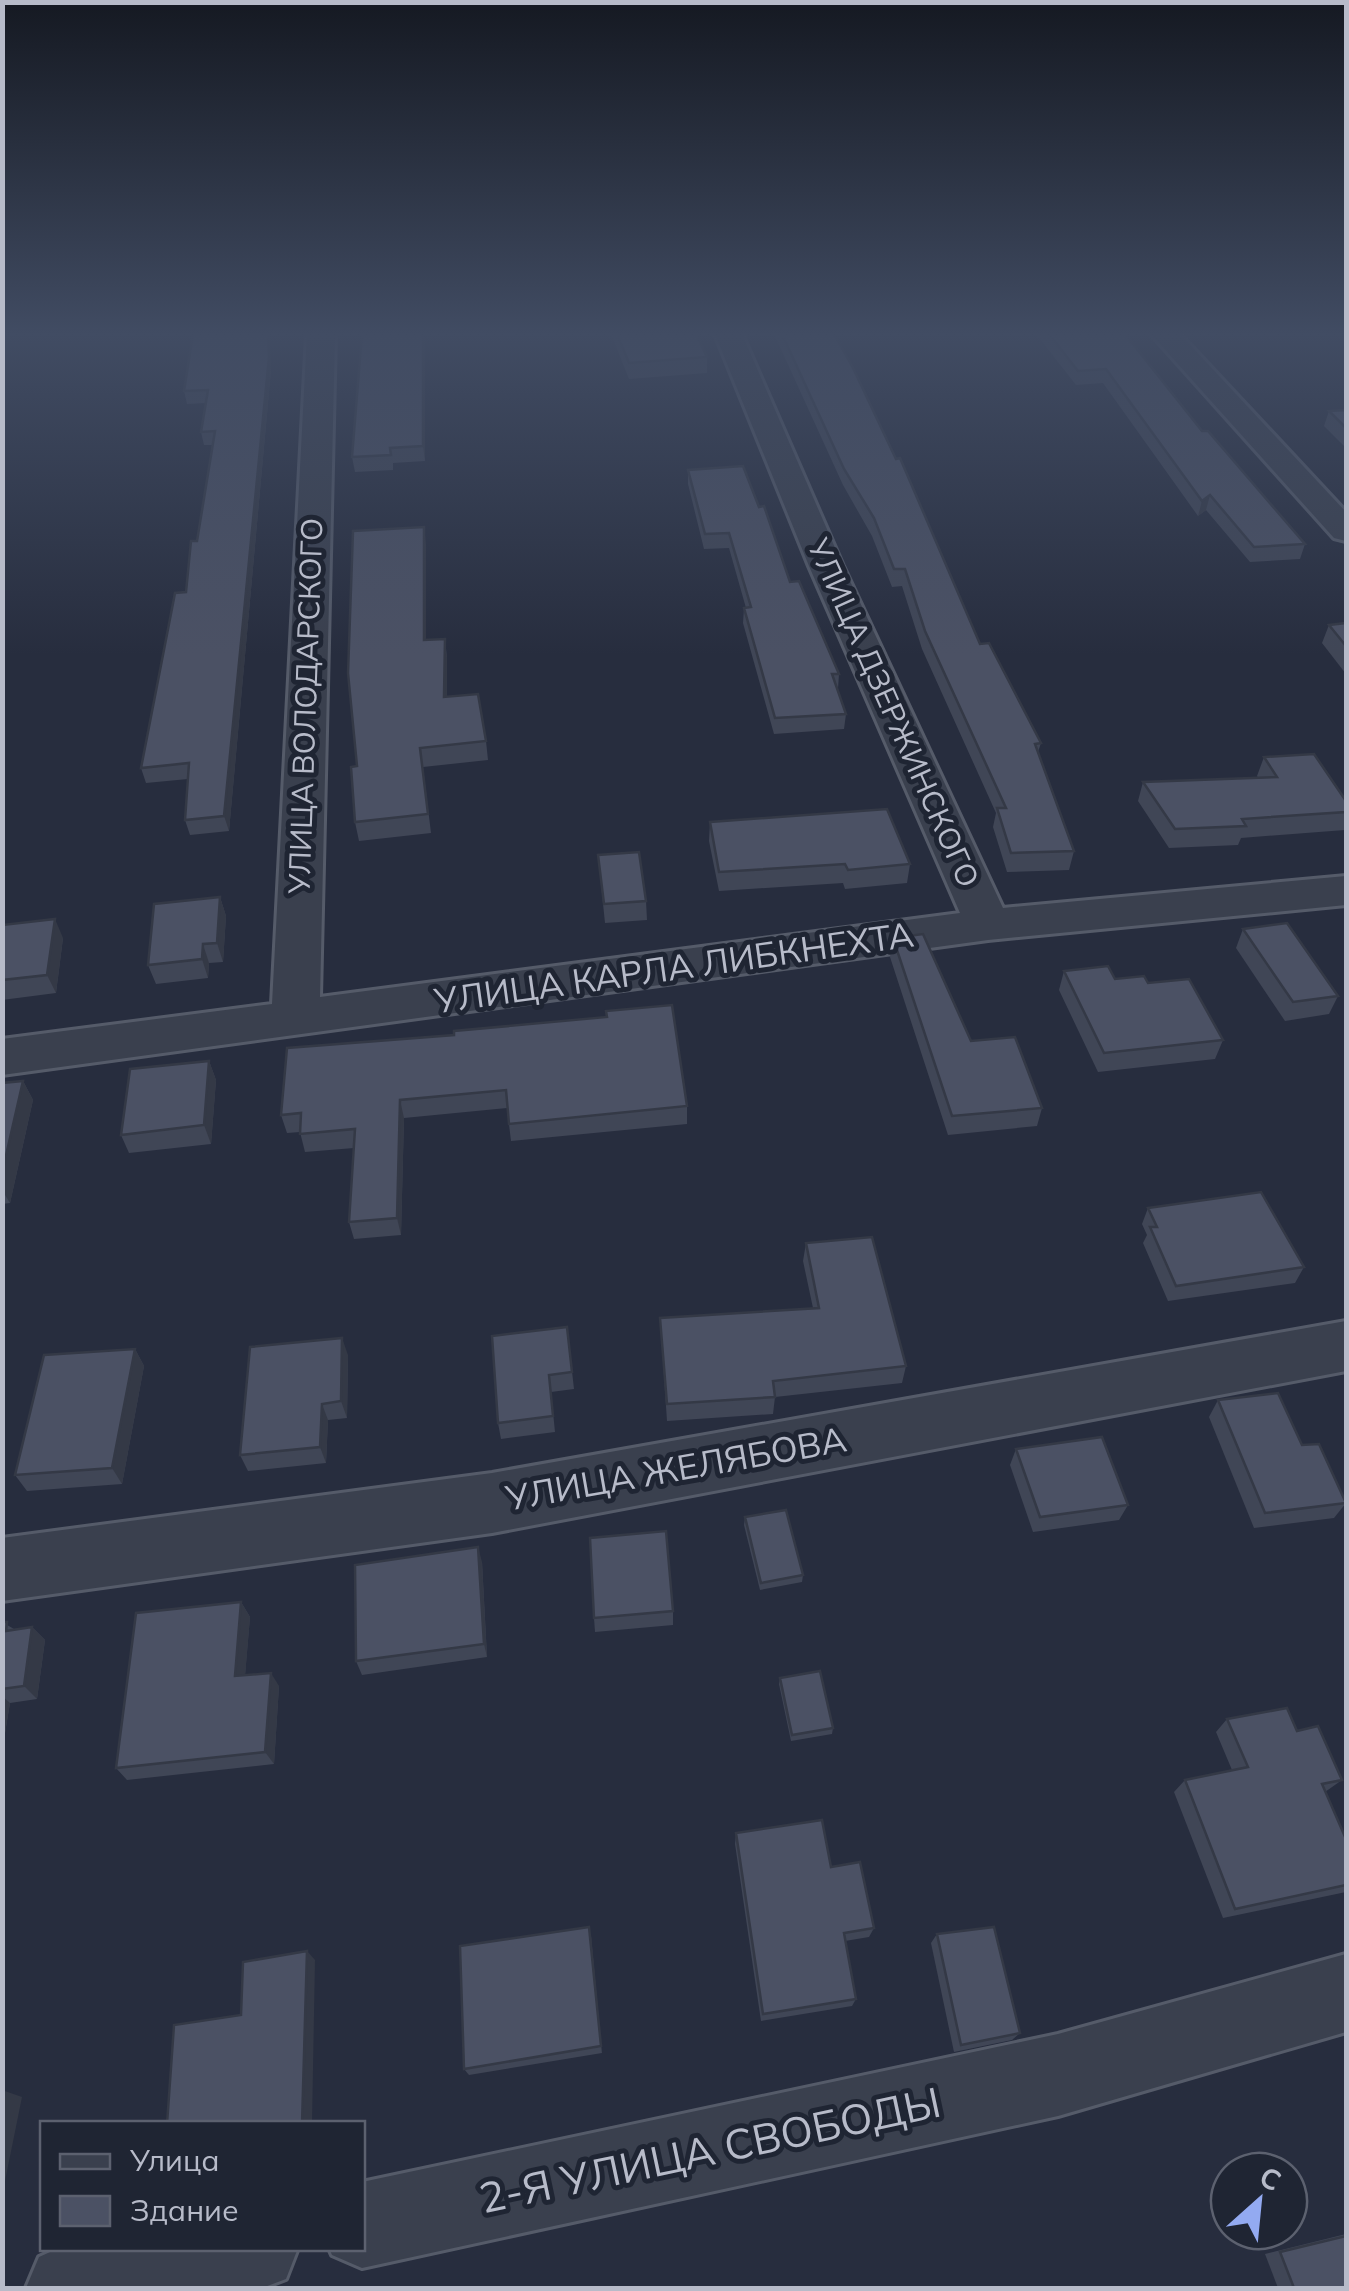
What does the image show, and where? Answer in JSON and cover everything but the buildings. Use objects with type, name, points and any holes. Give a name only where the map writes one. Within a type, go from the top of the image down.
[{"type":"street","name":"УЛИЦА ВОЛОДАРСКОГО","points":[[295,1018],[317,441]]},
{"type":"street","name":"УЛИЦА ДЗЕРЖИНСКОГО","points":[[773,441],[988,925]]},
{"type":"street","points":[[1263,441],[1346,531]]},
{"type":"street","name":"УЛИЦА КАРЛА ЛИБКНЕХТА","points":[[2,1057],[988,925],[1346,891]]},
{"type":"street","name":"УЛИЦА ЖЕЛЯБОВА","points":[[2,1570],[492,1503],[1346,1346]]},
{"type":"street","name":"2-Я УЛИЦА СВОБОДЫ","points":[[365,2224],[1058,2075],[1346,1993]]},
{"type":"street","points":[[70,2288],[241,2251]]}]
